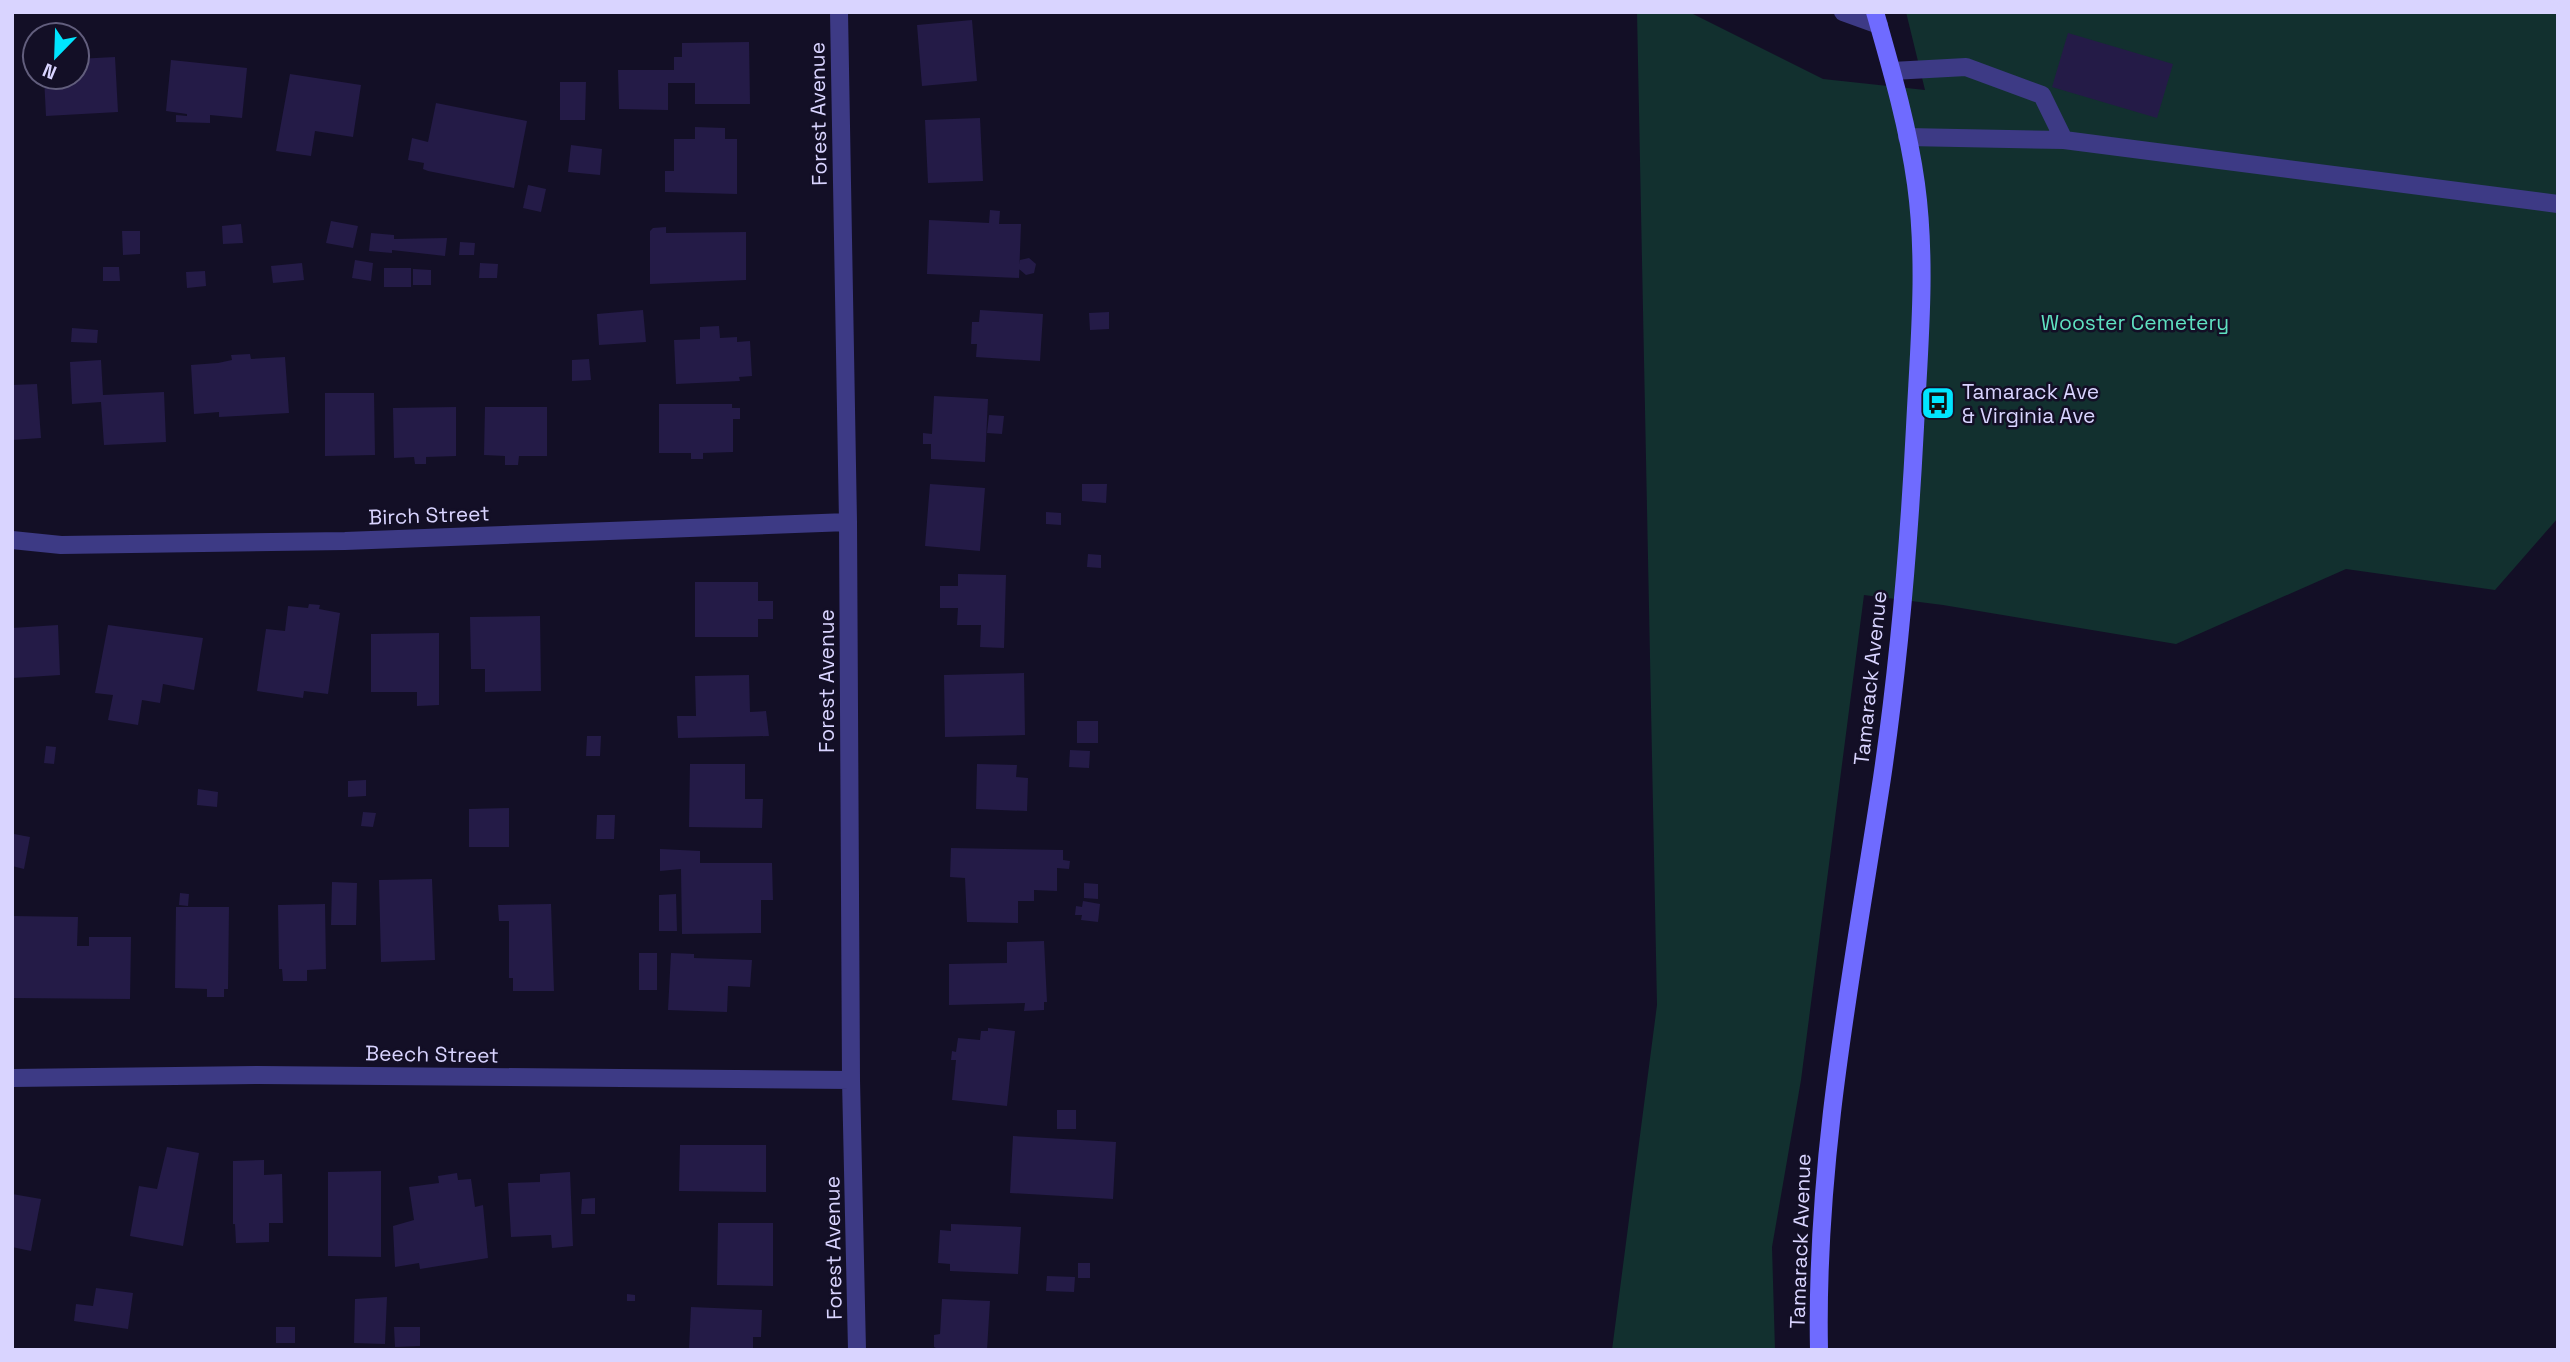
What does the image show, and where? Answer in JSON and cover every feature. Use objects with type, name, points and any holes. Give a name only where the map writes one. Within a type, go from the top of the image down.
[{"type":"street","name":"Forest Avenue","points":[[839,12],[848,522],[851,1080],[857,1350]]},
{"type":"street","points":[[1843,12],[1877,18]]},
{"type":"street","name":"Tamarack Avenue","points":[[1819,1350],[1817,1279],[1829,1116],[1882,772],[1910,526],[1921,310],[1916,185],[1892,71],[1877,18]]},
{"type":"street","points":[[1892,71],[1966,67],[2042,95],[2064,140]]},
{"type":"street","points":[[1907,138],[2064,140],[2558,204]]},
{"type":"street","name":"Birch Street","points":[[12,540],[61,545],[345,541],[848,522]]},
{"type":"street","name":"Beech Street","points":[[12,1079],[258,1075],[851,1080]]},
{"type":"green space","name":"Wooster Cemetery","points":[[1637,12],[1689,12],[1823,79],[1925,90],[1906,12],[2558,12],[2558,518],[2495,590],[2346,569],[2176,644],[1943,605],[1864,595],[1801,1080],[1772,1247],[1775,1350],[1612,1350],[1657,1005]]},
{"type":"building","points":[[972,20],[977,81],[922,86],[917,25]]},
{"type":"building","points":[[2068,33],[2173,64],[2157,118],[2052,87]]},
{"type":"building","points":[[749,42],[750,104],[695,104],[695,83],[668,83],[668,110],[619,109],[618,70],[674,70],[674,57],[682,57],[682,43]]},
{"type":"building","points":[[115,57],[118,112],[46,116],[45,91],[91,91],[91,58]]},
{"type":"building","points":[[171,60],[247,68],[242,118],[210,115],[210,123],[176,122],[176,115],[187,114],[166,111]]},
{"type":"building","points":[[290,74],[361,85],[353,137],[315,131],[311,156],[276,151]]},
{"type":"building","points":[[560,82],[586,82],[585,120],[560,120]]},
{"type":"building","points":[[436,103],[527,121],[514,188],[428,171],[423,169],[424,163],[408,160],[412,138],[428,142]]},
{"type":"building","points":[[980,118],[983,181],[928,183],[925,120]]},
{"type":"building","points":[[695,127],[725,128],[725,139],[737,139],[737,194],[665,192],[665,171],[674,171],[674,139],[695,139]]},
{"type":"building","points":[[571,145],[602,149],[600,175],[568,172]]},
{"type":"building","points":[[528,185],[546,189],[541,212],[523,208]]},
{"type":"building","points":[[990,210],[1000,211],[999,224],[1021,224],[1019,278],[927,274],[929,220],[989,223]]},
{"type":"building","points":[[331,221],[358,226],[353,248],[326,243]]},
{"type":"building","points":[[241,224],[243,243],[223,244],[222,226]]},
{"type":"building","points":[[666,227],[666,233],[746,232],[746,280],[650,284],[650,231],[653,228]]},
{"type":"building","points":[[122,231],[140,231],[140,254],[123,255]]},
{"type":"building","points":[[371,233],[394,235],[394,239],[447,238],[445,256],[392,250],[392,253],[369,251]]},
{"type":"building","points":[[460,242],[475,243],[474,255],[459,255]]},
{"type":"building","points":[[1029,258],[1036,264],[1034,273],[1026,275],[1019,269],[1020,260]]},
{"type":"building","points":[[355,260],[373,263],[371,281],[352,278]]},
{"type":"building","points":[[302,263],[304,280],[273,283],[271,266]]},
{"type":"building","points":[[480,263],[498,264],[497,278],[479,278]]},
{"type":"building","points":[[103,267],[119,267],[120,281],[103,281]]},
{"type":"building","points":[[384,268],[411,268],[411,287],[384,287]]},
{"type":"building","points":[[413,269],[431,270],[431,285],[413,285]]},
{"type":"building","points":[[205,271],[206,286],[187,288],[186,272]]},
{"type":"building","points":[[643,310],[646,342],[599,345],[597,314]]},
{"type":"building","points":[[980,310],[1043,314],[1040,361],[976,357],[977,344],[971,344],[972,322],[979,322]]},
{"type":"building","points":[[1109,312],[1109,329],[1090,330],[1089,313]]},
{"type":"building","points":[[719,326],[720,338],[737,337],[737,342],[750,341],[752,376],[739,377],[740,381],[676,384],[674,340],[700,339],[700,327]]},
{"type":"building","points":[[72,328],[98,330],[97,343],[71,342]]},
{"type":"building","points":[[250,354],[251,359],[285,357],[289,413],[219,417],[219,412],[194,414],[191,365],[218,363],[232,360],[231,355]]},
{"type":"building","points":[[589,359],[591,380],[572,381],[572,360]]},
{"type":"building","points":[[101,360],[103,395],[164,392],[166,442],[104,445],[101,402],[72,404],[70,362]]},
{"type":"building","points":[[37,384],[41,438],[12,440],[12,385]]},
{"type":"building","points":[[325,393],[374,393],[375,455],[325,456]]},
{"type":"building","points":[[934,396],[988,399],[985,462],[931,459],[931,444],[923,444],[923,433],[932,434]]},
{"type":"building","points":[[659,404],[732,404],[732,408],[740,408],[740,419],[733,419],[733,452],[703,453],[703,459],[691,459],[691,453],[659,453]]},
{"type":"building","points":[[456,407],[456,456],[426,457],[426,464],[415,464],[414,457],[394,458],[393,408]]},
{"type":"building","points":[[485,407],[547,407],[547,456],[519,456],[518,465],[505,465],[505,456],[484,455]]},
{"type":"building","points":[[989,415],[1004,416],[1002,434],[987,433]]},
{"type":"building","points":[[930,484],[985,488],[980,551],[925,546]]},
{"type":"building","points":[[1082,484],[1107,484],[1106,503],[1082,501]]},
{"type":"building","points":[[1046,512],[1061,513],[1061,525],[1046,524]]},
{"type":"building","points":[[1088,554],[1101,555],[1101,568],[1087,567]]},
{"type":"building","points":[[958,574],[1006,575],[1004,648],[980,647],[981,625],[957,625],[958,608],[940,608],[940,586],[958,586]]},
{"type":"building","points":[[695,582],[758,582],[758,601],[773,601],[773,619],[758,619],[758,637],[695,637]]},
{"type":"building","points":[[309,604],[320,605],[319,609],[340,613],[328,694],[304,691],[303,698],[257,691],[266,629],[285,631],[288,606],[308,608]]},
{"type":"building","points":[[540,616],[541,691],[485,692],[485,669],[471,669],[470,617]]},
{"type":"building","points":[[58,625],[60,675],[12,678],[12,628]]},
{"type":"building","points":[[108,625],[203,638],[194,690],[163,684],[160,703],[142,700],[138,725],[108,720],[113,695],[95,693]]},
{"type":"building","points":[[439,633],[439,705],[417,706],[417,692],[371,692],[371,634]]},
{"type":"building","points":[[1024,673],[1025,735],[945,737],[944,675]]},
{"type":"building","points":[[749,675],[750,712],[766,711],[769,736],[678,738],[677,716],[696,716],[695,676]]},
{"type":"building","points":[[1077,721],[1098,721],[1098,743],[1077,743]]},
{"type":"building","points":[[587,736],[601,736],[600,756],[586,756]]},
{"type":"building","points":[[46,746],[56,747],[54,764],[44,763]]},
{"type":"building","points":[[1070,750],[1090,751],[1089,768],[1069,767]]},
{"type":"building","points":[[690,764],[745,764],[745,799],[763,799],[762,828],[689,827]]},
{"type":"building","points":[[977,764],[1017,765],[1016,777],[1028,778],[1027,811],[976,809]]},
{"type":"building","points":[[366,780],[366,796],[348,797],[348,781]]},
{"type":"building","points":[[198,789],[218,792],[217,807],[197,805]]},
{"type":"building","points":[[509,808],[509,847],[469,847],[469,809]]},
{"type":"building","points":[[363,812],[376,813],[373,827],[361,826]]},
{"type":"building","points":[[597,815],[615,815],[614,839],[596,839]]},
{"type":"building","points":[[14,834],[30,837],[24,869],[12,866]]},
{"type":"building","points":[[951,848],[1063,850],[1063,860],[1070,861],[1069,869],[1057,868],[1057,891],[1034,890],[1034,901],[1018,901],[1018,923],[967,922],[965,878],[950,877]]},
{"type":"building","points":[[660,849],[700,851],[700,863],[772,863],[773,900],[761,900],[761,933],[682,934],[681,869],[660,871]]},
{"type":"building","points":[[432,879],[435,960],[381,962],[379,880]]},
{"type":"building","points":[[332,882],[357,883],[356,925],[331,925]]},
{"type":"building","points":[[1084,883],[1098,884],[1098,899],[1084,898]]},
{"type":"building","points":[[180,893],[189,894],[188,906],[179,905]]},
{"type":"building","points":[[676,894],[677,931],[659,931],[659,895]]},
{"type":"building","points":[[1083,901],[1100,904],[1098,922],[1081,920],[1082,915],[1075,915],[1076,906],[1082,907]]},
{"type":"building","points":[[325,904],[326,969],[307,970],[307,981],[283,981],[282,969],[279,969],[278,905]]},
{"type":"building","points":[[551,904],[554,991],[513,991],[513,978],[509,978],[509,921],[499,921],[498,905]]},
{"type":"building","points":[[176,907],[229,907],[228,989],[224,989],[224,997],[207,997],[207,989],[175,988]]},
{"type":"building","points":[[12,916],[78,917],[77,946],[89,946],[89,937],[131,937],[130,999],[12,998]]},
{"type":"building","points":[[1044,941],[1047,1002],[1044,1002],[1044,1010],[1024,1011],[1025,1003],[949,1005],[949,964],[1007,963],[1007,942]]},
{"type":"building","points":[[639,953],[657,953],[657,990],[639,990]]},
{"type":"building","points":[[671,953],[694,954],[694,958],[752,960],[750,987],[728,986],[727,1012],[668,1010]]},
{"type":"building","points":[[988,1028],[1015,1031],[1007,1106],[952,1100],[956,1060],[951,1060],[952,1051],[956,1052],[958,1038],[980,1040],[981,1031],[988,1031]]},
{"type":"building","points":[[1057,1110],[1076,1110],[1076,1129],[1057,1129]]},
{"type":"building","points":[[1013,1136],[1116,1142],[1113,1199],[1010,1193]]},
{"type":"building","points":[[680,1145],[766,1145],[766,1192],[679,1191]]},
{"type":"building","points":[[167,1147],[199,1153],[183,1246],[130,1236],[139,1186],[157,1189]]},
{"type":"building","points":[[264,1160],[264,1175],[282,1174],[283,1223],[269,1223],[269,1242],[236,1243],[233,1224],[233,1161]]},
{"type":"building","points":[[381,1171],[381,1257],[328,1256],[328,1172]]},
{"type":"building","points":[[570,1172],[573,1246],[552,1248],[551,1235],[511,1237],[508,1183],[540,1182],[540,1174]]},
{"type":"building","points":[[457,1173],[458,1180],[471,1179],[475,1207],[483,1205],[488,1258],[420,1269],[419,1263],[395,1267],[393,1226],[414,1220],[409,1187],[439,1183],[438,1176]]},
{"type":"building","points":[[12,1194],[41,1199],[31,1251],[12,1247]]},
{"type":"building","points":[[595,1198],[595,1214],[581,1214],[582,1199]]},
{"type":"building","points":[[718,1223],[773,1223],[773,1286],[717,1285]]},
{"type":"building","points":[[951,1224],[1021,1227],[1018,1274],[950,1271],[950,1264],[938,1263],[940,1230],[951,1231]]},
{"type":"building","points":[[1078,1263],[1090,1263],[1090,1278],[1078,1278]]},
{"type":"building","points":[[1047,1276],[1075,1277],[1074,1292],[1046,1291]]},
{"type":"building","points":[[96,1288],[133,1293],[128,1329],[74,1321],[76,1304],[93,1306]]},
{"type":"building","points":[[627,1294],[635,1295],[635,1301],[627,1301]]},
{"type":"building","points":[[387,1297],[385,1344],[354,1343],[355,1299]]},
{"type":"building","points":[[942,1299],[990,1301],[987,1350],[940,1350],[934,1347],[934,1335],[940,1334]]},
{"type":"building","points":[[691,1307],[762,1310],[761,1337],[753,1337],[753,1348],[689,1350]]},
{"type":"building","points":[[276,1327],[295,1327],[295,1343],[276,1343]]},
{"type":"building","points":[[394,1327],[420,1327],[420,1346],[395,1347]]},
{"type":"place","name":"Tamarack Ave & Virginia Ave","points":[[1938,403]]}]
